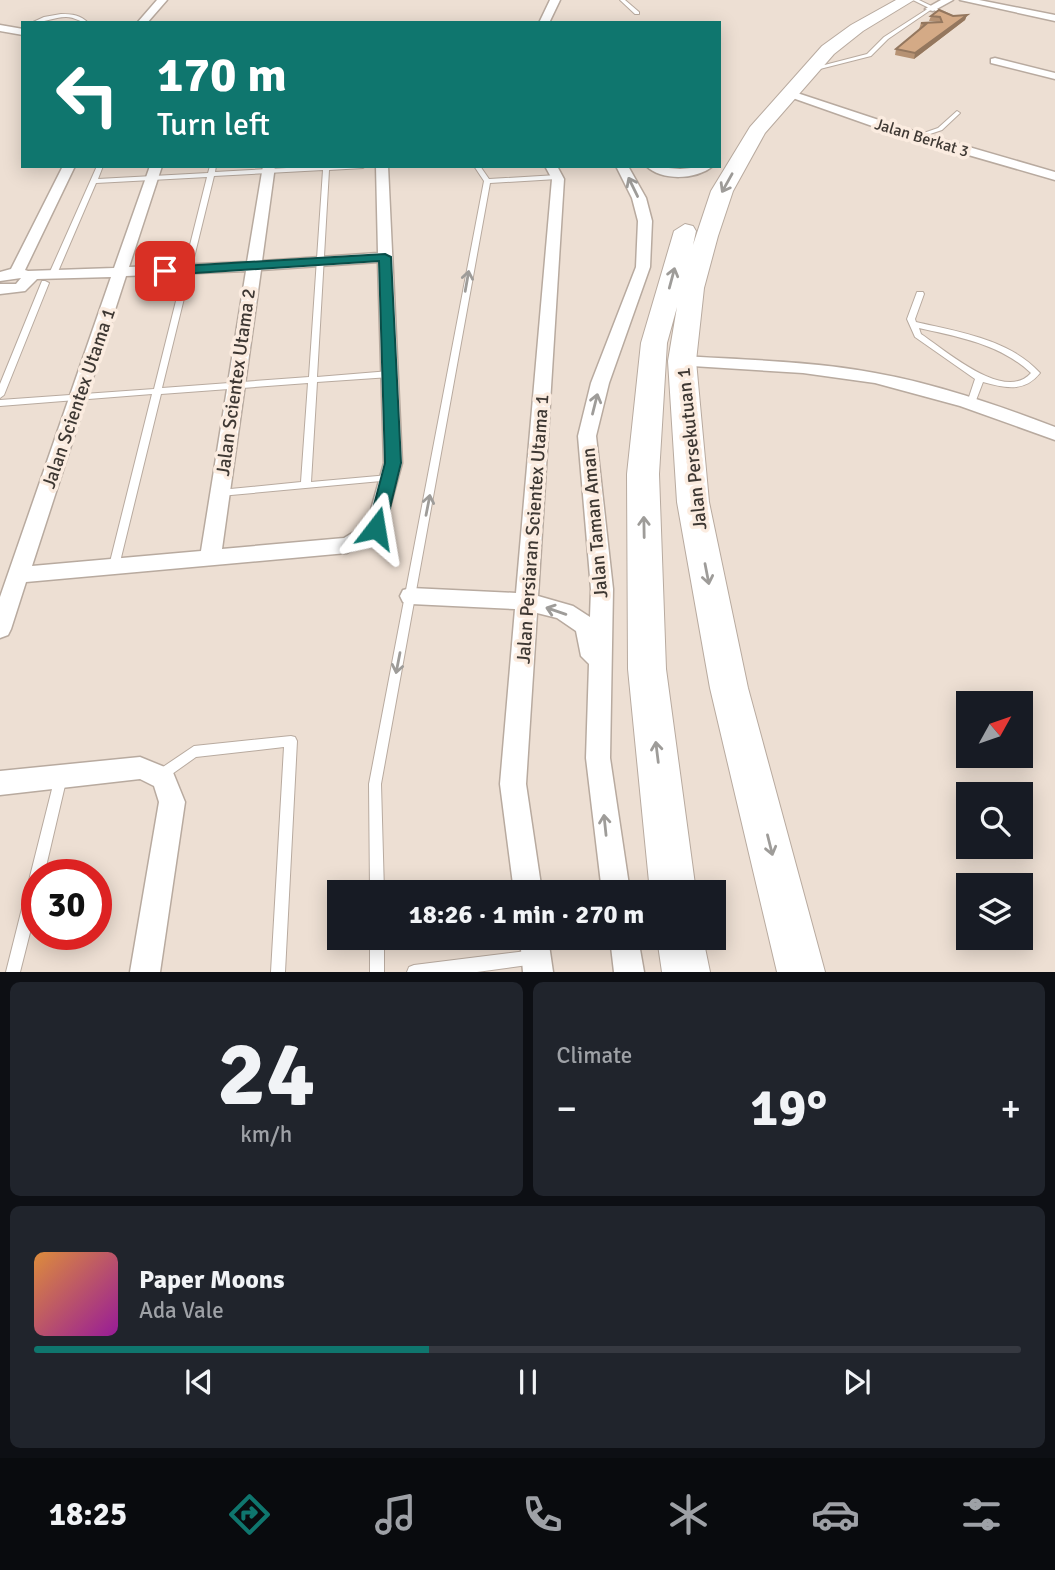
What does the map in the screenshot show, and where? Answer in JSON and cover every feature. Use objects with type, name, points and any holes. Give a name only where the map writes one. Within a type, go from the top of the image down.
[{"type":"highway","name":"Jalan Persekutuan 1","points":[[802,971],[726,675],[693,502],[682,361],[692,288],[722,191],[757,131],[795,79],[812,44],[883,0]]},
{"type":"highway","name":"Jalan Persekutuan 1","points":[[795,79],[857,28],[907,0]]},
{"type":"highway","name":"Jalan Persekutuan 1","points":[[721,156],[760,100]]},
{"type":"highway","name":"Jalan Persekutuan 1","points":[[672,880],[647,669],[642,474],[654,344],[701,183],[712,168]]},
{"type":"highway","points":[[682,950],[686,971]]},
{"type":"street","points":[[144,21],[162,0]]},
{"type":"street","points":[[545,21],[555,0]]},
{"type":"street","points":[[930,9],[948,0]]},
{"type":"street","points":[[965,0],[1055,18]]},
{"type":"street","points":[[0,28],[21,30]]},
{"type":"street","points":[[995,61],[1055,76]]},
{"type":"street","name":"Jalan Berkat 3","points":[[795,79],[918,136],[1055,176]]},
{"type":"street","points":[[24,277],[68,168]]},
{"type":"street","points":[[18,575],[347,545],[366,537],[376,528],[393,463],[382,168]]},
{"type":"street","name":"Jalan Taman Aman","points":[[614,880],[598,758],[602,589],[587,436],[600,383],[643,267],[645,221],[639,198],[623,168]]},
{"type":"street","points":[[654,168],[658,171],[676,172],[697,168]]},
{"type":"street","name":"Jalan Scientex Utama 2","points":[[210,557],[252,266],[269,169]]},
{"type":"street","name":"Jalan Scientex Utama 1","points":[[0,629],[154,172]]},
{"type":"street","name":"Jalan Persiaran Scientex Utama 1","points":[[526,880],[513,784],[554,172]]},
{"type":"street","points":[[0,307],[3,286],[24,277],[49,279],[119,276],[385,257]]},
{"type":"street","points":[[682,361],[795,367],[857,376],[971,402],[1055,434]]},
{"type":"street","points":[[411,596],[527,601],[582,622],[591,639],[598,758]]},
{"type":"street","points":[[0,783],[141,768],[161,775],[171,791],[172,802],[145,971]]},
{"type":"street","points":[[626,950],[629,971]]},
{"type":"lane","points":[[622,0],[636,13]]},
{"type":"lane","points":[[915,0],[954,18]]},
{"type":"lane","points":[[795,79],[869,55],[906,24],[930,9]]},
{"type":"lane","points":[[40,21],[58,16],[86,21]]},
{"type":"lane","points":[[906,24],[916,25]]},
{"type":"lane","points":[[918,136],[940,129],[957,113]]},
{"type":"lane","points":[[0,395],[99,168]]},
{"type":"lane","points":[[93,181],[154,172],[326,168],[306,485]]},
{"type":"lane","points":[[377,880],[376,784],[486,181],[478,168]]},
{"type":"lane","points":[[114,566],[212,170]]},
{"type":"lane","points":[[486,181],[554,172]]},
{"type":"lane","points":[[914,324],[1002,350],[1027,363],[1035,373],[1028,381],[1015,385],[980,378],[918,335],[911,319],[920,294]]},
{"type":"lane","points":[[0,403],[390,374]]},
{"type":"lane","points":[[971,402],[980,378]]},
{"type":"lane","points":[[220,492],[389,478]]},
{"type":"lane","points":[[161,775],[194,752],[291,741],[278,971]]},
{"type":"lane","points":[[41,859],[61,776]]},
{"type":"lane","points":[[13,971],[21,939]]},
{"type":"lane","points":[[377,950],[377,971]]},
{"type":"lane","points":[[414,971],[536,956]]},
{"type":"building","points":[[939,10],[953,16],[967,15],[915,53],[896,49],[926,24],[921,23],[942,22],[940,17],[931,16]]},
{"type":"route","points":[[165,271],[385,257],[393,463],[376,528]]}]
